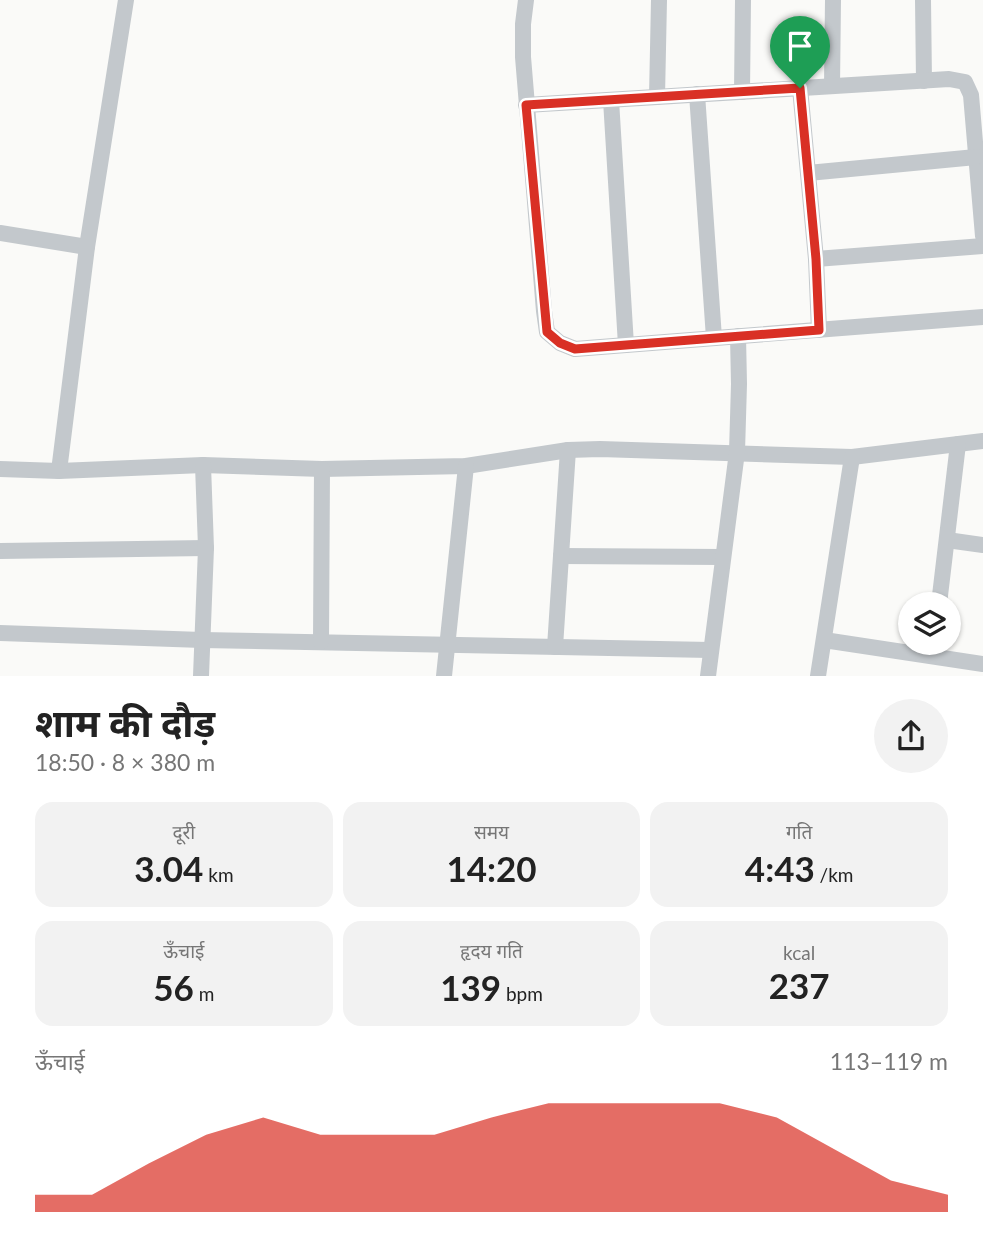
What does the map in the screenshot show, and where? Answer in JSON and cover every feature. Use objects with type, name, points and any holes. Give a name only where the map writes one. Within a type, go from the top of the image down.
[{"type":"street","points":[[59,471],[87,247],[126,0]]},
{"type":"street","points":[[526,0],[523,24],[526,105],[547,332],[560,343],[575,349],[983,317]]},
{"type":"street","points":[[657,97],[659,0]]},
{"type":"street","points":[[742,92],[743,0]]},
{"type":"street","points":[[832,86],[833,0]]},
{"type":"street","points":[[923,0],[924,80]]},
{"type":"street","points":[[526,105],[924,80],[949,79],[965,82],[971,95],[983,236]]},
{"type":"street","points":[[800,88],[816,259],[819,330]]},
{"type":"street","points":[[697,94],[714,338]]},
{"type":"street","points":[[611,100],[626,345]]},
{"type":"street","points":[[808,173],[976,157]]},
{"type":"street","points":[[0,233],[87,247]]},
{"type":"street","points":[[816,259],[983,246]]},
{"type":"street","points":[[708,676],[737,452],[738,336]]},
{"type":"street","points":[[0,470],[59,471],[203,465],[322,469],[466,466],[568,450],[737,452],[852,457],[983,441]]},
{"type":"street","points":[[940,592],[958,444]]},
{"type":"street","points":[[555,647],[568,450]]},
{"type":"street","points":[[818,676],[852,457]]},
{"type":"street","points":[[201,676],[206,548],[203,465]]},
{"type":"street","points":[[444,676],[466,466]]},
{"type":"street","points":[[321,642],[322,469]]},
{"type":"street","points":[[947,540],[983,545]]},
{"type":"street","points":[[0,551],[206,548]]},
{"type":"street","points":[[561,556],[722,557]]},
{"type":"street","points":[[0,633],[710,650]]},
{"type":"street","points":[[824,639],[898,646]]},
{"type":"street","points":[[953,655],[983,664]]},
{"type":"route","points":[[800,88],[816,259],[819,330],[575,349],[560,343],[547,332],[526,105],[800,88]]}]
